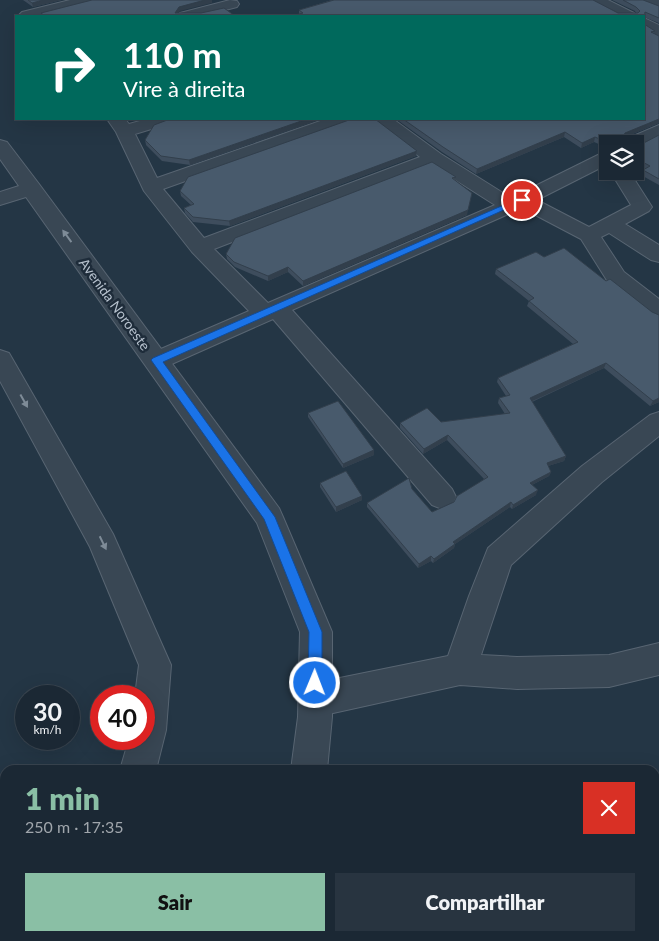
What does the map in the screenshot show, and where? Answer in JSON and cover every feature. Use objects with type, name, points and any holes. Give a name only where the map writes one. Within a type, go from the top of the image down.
[{"type":"street","points":[[24,12],[88,0]]},
{"type":"street","points":[[597,0],[627,15]]},
{"type":"street","points":[[647,0],[659,5]]},
{"type":"street","points":[[189,15],[234,5]]},
{"type":"street","points":[[645,24],[659,31]]},
{"type":"street","points":[[158,120],[120,125],[151,187],[200,247],[271,310],[442,497]]},
{"type":"street","points":[[151,187],[339,120]]},
{"type":"street","points":[[383,120],[434,158],[516,202],[589,235],[616,277],[659,311]]},
{"type":"street","points":[[644,138],[659,130]]},
{"type":"street","name":"Avenida Noroeste","points":[[0,146],[269,517],[316,632],[315,700],[309,765]]},
{"type":"street","points":[[200,247],[434,158]]},
{"type":"street","points":[[156,360],[516,202],[599,160]]},
{"type":"street","points":[[589,235],[610,224],[651,210],[626,180]]},
{"type":"street","points":[[0,199],[32,188]]},
{"type":"street","points":[[610,224],[659,255]]},
{"type":"street","points":[[0,359],[103,543],[155,665],[149,730],[139,765]]},
{"type":"street","points":[[460,668],[499,557],[592,474],[659,422]]},
{"type":"street","points":[[315,700],[460,668],[517,673],[609,671],[659,659]]},
{"type":"building","points":[[28,0],[43,0],[32,3]]},
{"type":"building","points":[[92,0],[205,0],[179,7],[175,13],[201,13],[224,8],[234,15],[44,15],[41,13]]},
{"type":"building","points":[[334,0],[593,0],[618,13],[638,13],[640,11],[636,7],[623,0],[643,0],[659,6],[659,18],[645,12],[645,15],[295,15],[303,13],[299,10]]},
{"type":"building","points":[[645,25],[655,31],[651,32],[659,36],[659,119],[624,135],[599,135],[599,139],[595,137],[582,143],[565,132],[477,169],[404,120],[645,120]]},
{"type":"building","points":[[167,120],[304,120],[189,160],[161,156],[145,140],[154,125]]},
{"type":"building","points":[[349,120],[376,120],[417,151],[229,221],[193,217],[184,208],[194,204],[180,191],[188,177]]},
{"type":"building","points":[[659,135],[659,179],[644,171],[650,166],[644,163],[644,143]]},
{"type":"building","points":[[432,162],[456,177],[452,178],[472,193],[468,210],[303,281],[288,267],[268,276],[234,262],[226,254],[235,238]]},
{"type":"building","points":[[564,248],[606,281],[610,279],[652,312],[659,315],[659,398],[653,401],[606,363],[530,398],[566,456],[547,463],[551,472],[530,483],[538,490],[513,505],[511,502],[453,542],[455,544],[434,559],[431,556],[419,564],[367,503],[409,478],[412,489],[432,512],[454,502],[457,496],[488,477],[448,435],[424,449],[400,423],[427,408],[441,422],[510,413],[499,398],[510,395],[498,378],[578,342],[529,301],[534,298],[496,269],[536,252],[544,257]]},
{"type":"building","points":[[338,401],[374,450],[343,464],[308,413]]},
{"type":"building","points":[[346,471],[362,496],[336,507],[320,483]]},
{"type":"route","points":[[315,683],[316,632],[269,517],[156,360],[522,200]]}]
